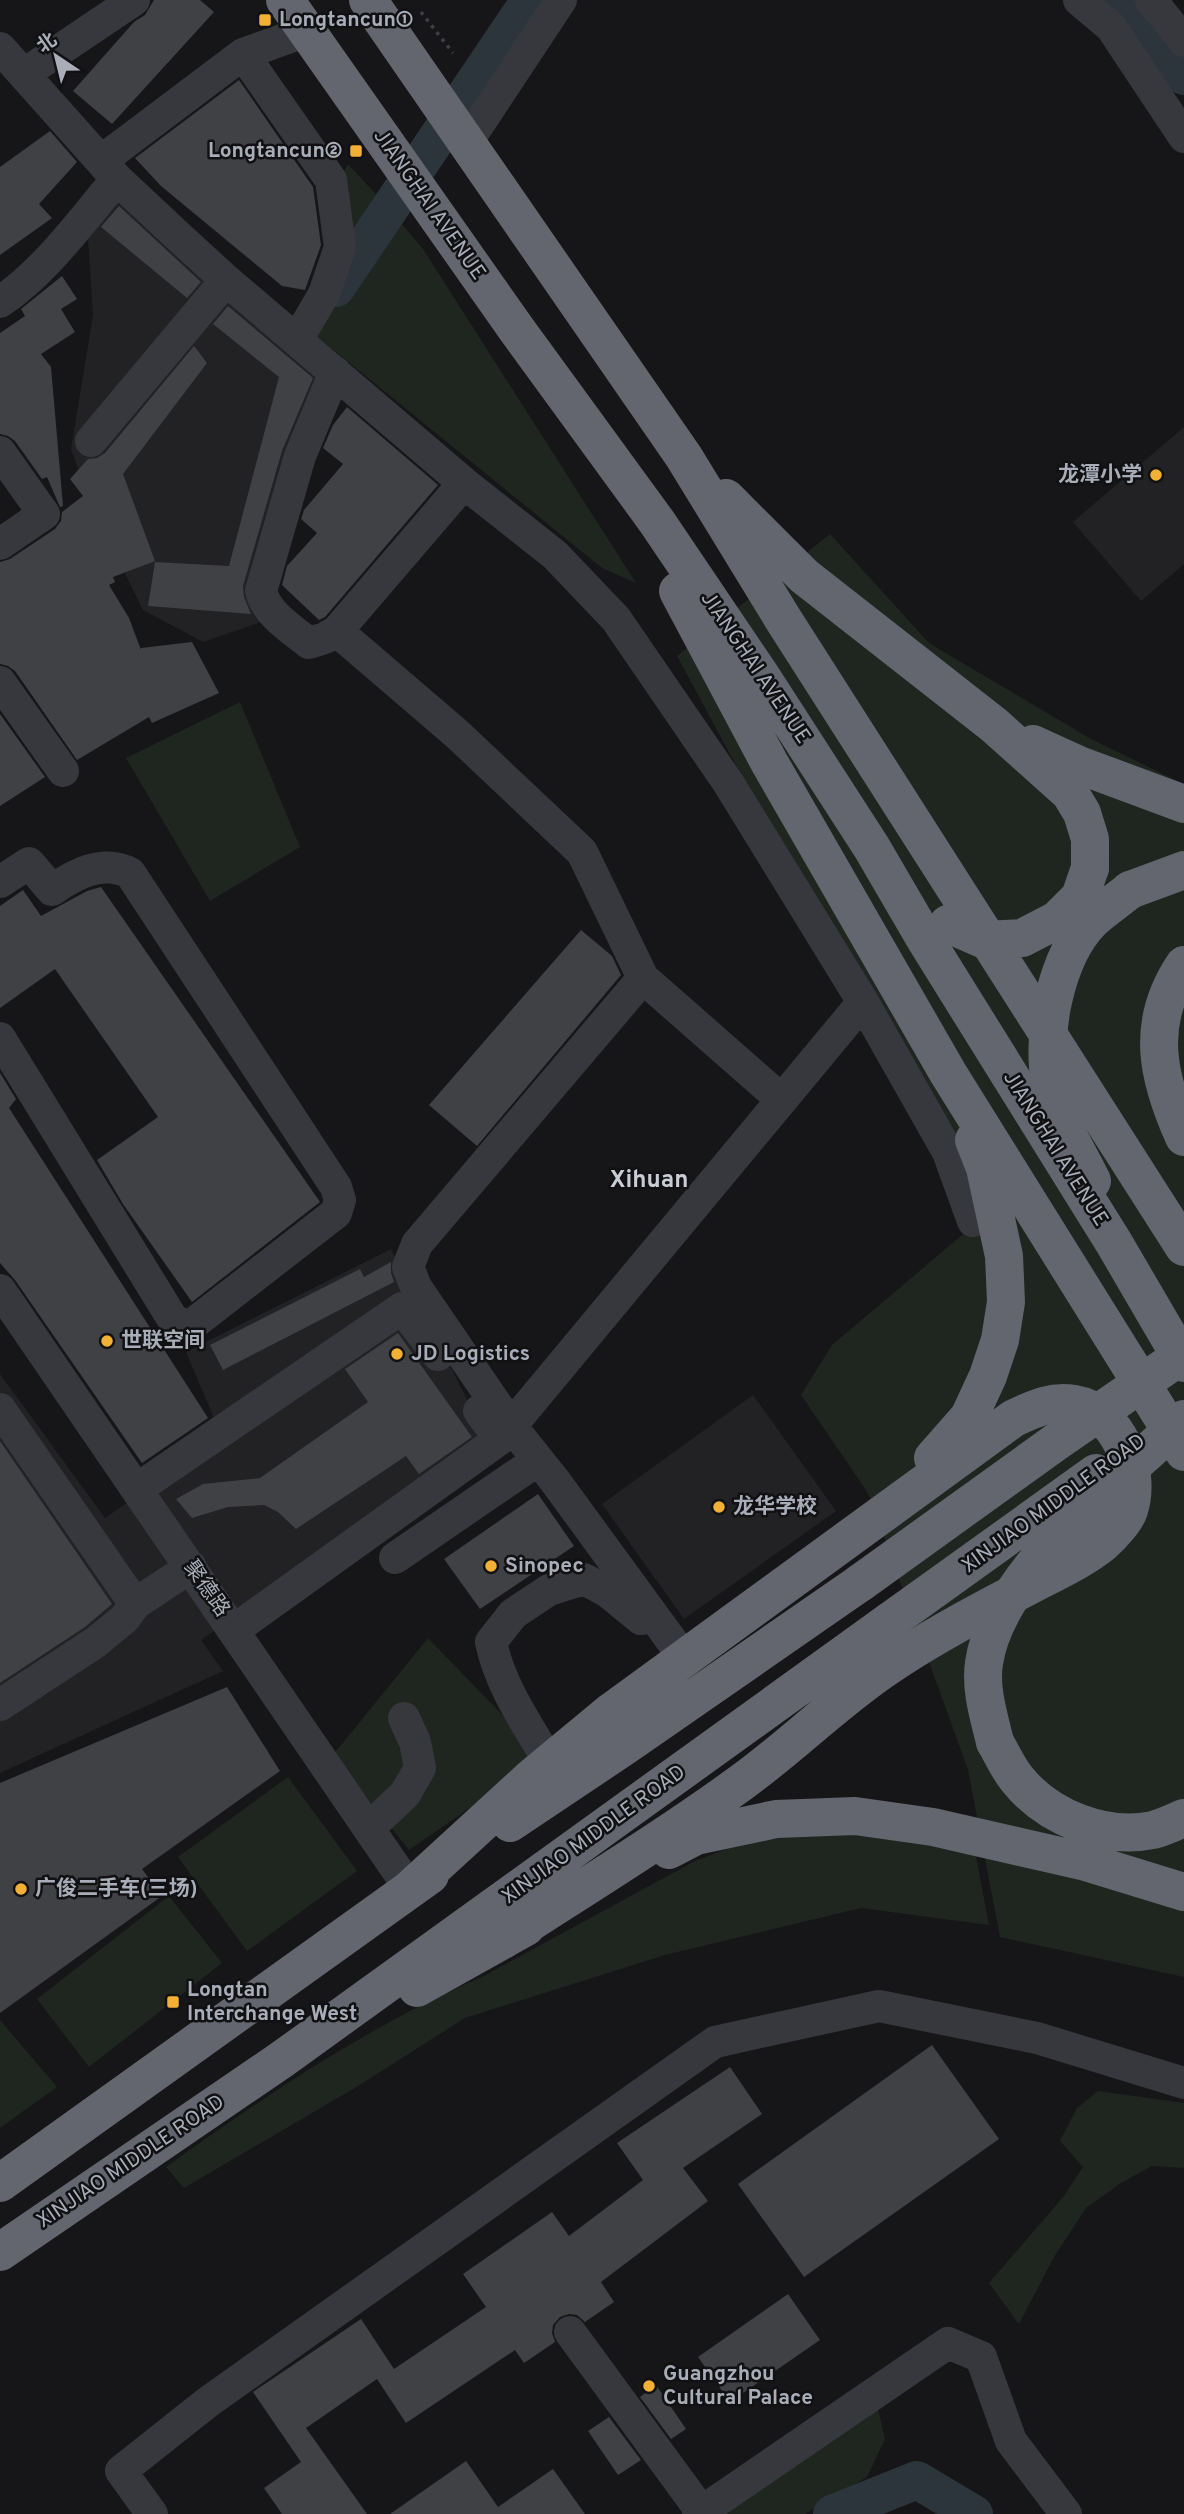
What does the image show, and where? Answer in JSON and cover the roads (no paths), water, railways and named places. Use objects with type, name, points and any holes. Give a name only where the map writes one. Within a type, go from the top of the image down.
[{"type":"highway","name":"JIANGHAI AVENUE","points":[[285,0],[517,330],[665,533],[872,848],[925,939],[1114,1243],[1184,1363]]},
{"type":"highway","points":[[373,2],[684,457],[783,619],[1184,1247]]},
{"type":"highway","points":[[596,438],[769,762],[948,1073],[1184,1451]]},
{"type":"highway","points":[[684,457],[804,576],[994,725],[1070,793],[1082,813],[1090,839],[1090,868],[1080,897],[1057,920],[1022,938],[985,940],[948,923],[913,894],[872,848]]},
{"type":"highway","points":[[994,725],[1079,765],[1184,804]]},
{"type":"highway","points":[[1184,870],[1130,890],[1090,922],[1072,950],[1054,992],[1048,1041],[1051,1088],[1067,1130],[1184,1363]]},
{"type":"highway","points":[[1184,965],[1172,982],[1160,1018],[1158,1056],[1169,1105],[1184,1137]]},
{"type":"highway","points":[[796,1578],[871,1515],[950,1441],[969,1417],[988,1376],[1000,1340],[1006,1302],[1004,1256],[985,1168],[948,1073]]},
{"type":"highway","points":[[0,2183],[410,1889],[625,1746],[1184,1354]]},
{"type":"highway","points":[[410,1889],[680,1651],[796,1578],[1014,1418],[1045,1404],[1075,1404],[1099,1415],[1117,1434],[1130,1461],[1133,1487],[1129,1512],[1104,1542],[886,1667],[745,1780],[503,1940]]},
{"type":"highway","name":"XINJIAO MIDDLE ROAD","points":[[0,2252],[281,2060],[1184,1411]]},
{"type":"highway","points":[[1184,1419],[1044,1552],[1014,1592],[992,1630],[984,1664],[985,1703],[995,1742],[1017,1779],[1049,1809],[1087,1826],[1119,1833],[1153,1830],[1184,1818]]},
{"type":"highway","points":[[281,2060],[696,1836],[776,1819],[855,1816],[933,1827],[1086,1862],[1184,1892]]},
{"type":"highway","points":[[1086,1862],[1184,1862]]},
{"type":"street","points":[[134,0],[8,59],[109,170],[226,280],[464,483],[555,555],[616,620],[729,784],[863,1002],[948,1152],[973,1221]]},
{"type":"street","points":[[1079,0],[1111,27],[1184,137]]},
{"type":"street","points":[[1152,0],[1184,41]]},
{"type":"street","points":[[467,142],[555,4]]},
{"type":"street","points":[[0,302],[17,290],[45,261],[109,170],[243,54],[307,31]]},
{"type":"street","points":[[243,54],[331,180],[340,247],[324,294],[297,340]]},
{"type":"street","points":[[0,277],[45,261]]},
{"type":"street","points":[[91,441],[226,280]]},
{"type":"street","points":[[335,372],[312,423],[296,468],[261,591],[264,602],[291,629],[309,643],[337,631],[464,483]]},
{"type":"street","points":[[0,452],[44,514],[0,544]]},
{"type":"street","points":[[337,631],[457,734],[582,852],[643,978],[782,1100]]},
{"type":"street","points":[[0,682],[63,771]]},
{"type":"street","points":[[0,882],[29,863],[52,890],[74,875],[88,870],[116,868],[130,873],[336,1187],[340,1200],[336,1213],[193,1324],[177,1323],[0,1038]]},
{"type":"street","points":[[643,978],[417,1244],[408,1267],[416,1287],[511,1426],[680,1651]]},
{"type":"street","points":[[511,1426],[863,1002]]},
{"type":"street","name":"聚德路","points":[[0,1290],[410,1889]]},
{"type":"street","points":[[137,1489],[402,1308],[500,1439],[234,1630]]},
{"type":"street","points":[[0,1409],[135,1604]]},
{"type":"street","points":[[395,1558],[538,1460]]},
{"type":"street","points":[[0,1705],[96,1642],[124,1619],[135,1604],[191,1567]]},
{"type":"street","points":[[550,1763],[513,1701],[495,1663],[491,1642],[513,1614],[549,1590],[584,1579],[608,1592],[680,1651]]},
{"type":"street","points":[[369,1828],[405,1794],[420,1768],[415,1742],[404,1718]]},
{"type":"street","points":[[152,2514],[121,2471],[208,2402],[715,2042],[879,2006],[1037,2038],[1184,2083]]},
{"type":"street","points":[[570,2332],[699,2513],[948,2343],[981,2357],[1011,2441],[1066,2514]]},
{"type":"waterway","points":[[336,288],[530,0]]},
{"type":"waterway","points":[[1121,0],[1184,76]]},
{"type":"waterway","points":[[832,2514],[917,2480],[974,2514]]},
{"type":"place","name":"Longtancun①","points":[[265,20]]},
{"type":"place","name":"Longtancun②","points":[[356,151]]},
{"type":"place","name":"龙潭小学","points":[[1156,475]]},
{"type":"place","name":"世联空间","points":[[107,1341]]},
{"type":"place","name":"JD Logistics","points":[[397,1354]]},
{"type":"place","name":"龙华学校","points":[[719,1507]]},
{"type":"place","name":"Sinopec","points":[[491,1566]]},
{"type":"place","name":"广俊二手车(三场)","points":[[21,1889]]},
{"type":"place","name":"Longtan Interchange West","points":[[173,2002]]},
{"type":"place","name":"Guangzhou Cultural Palace","points":[[649,2386]]},
{"type":"district","name":"Xihuan","points":[[649,1181]]}]
